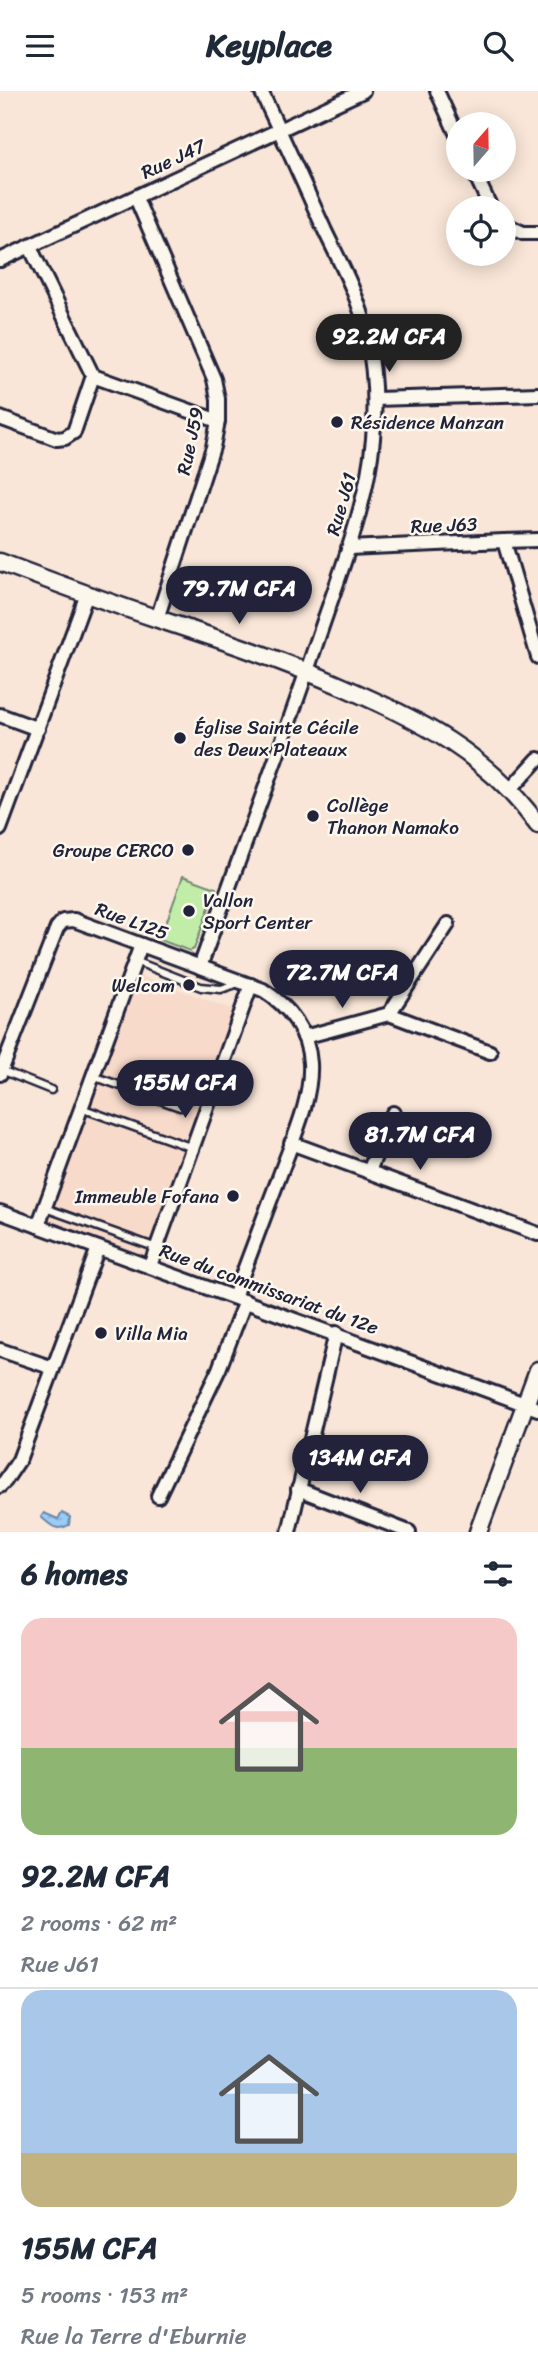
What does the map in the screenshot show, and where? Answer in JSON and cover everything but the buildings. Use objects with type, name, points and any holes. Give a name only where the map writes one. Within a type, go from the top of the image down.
[{"type":"main road","points":[[0,562],[233,643],[389,706],[450,740],[478,762],[509,791],[538,825]]},
{"type":"main road","points":[[478,1532],[532,1407],[538,1370]]},
{"type":"street","name":"Rue J61","points":[[200,967],[307,671],[348,548],[369,478],[374,443],[376,399],[367,334],[355,295],[261,91]]},
{"type":"street","name":"Rue J47","points":[[0,260],[363,91]]},
{"type":"street","points":[[437,91],[447,112]]},
{"type":"street","name":"Rue J59","points":[[136,198],[209,363],[218,399],[218,421],[205,472],[158,619]]},
{"type":"street","points":[[516,230],[523,233],[538,233]]},
{"type":"street","points":[[30,247],[93,376],[218,421]]},
{"type":"street","points":[[0,418],[57,439],[65,438],[74,432],[93,376]]},
{"type":"street","points":[[376,399],[538,394]]},
{"type":"street","points":[[504,541],[538,540]]},
{"type":"street","name":"Rue J63","points":[[348,548],[504,541],[538,657]]},
{"type":"street","points":[[0,829],[87,594]]},
{"type":"street","points":[[0,715],[38,729]]},
{"type":"street","points":[[509,791],[538,759]]},
{"type":"street","name":"Rue L125","points":[[1,1072],[5,1043],[57,928],[63,921],[74,920],[246,984],[276,998],[289,1010],[304,1037],[310,1064],[308,1084],[291,1143],[214,1380],[158,1496]]},
{"type":"street","points":[[389,1014],[447,925]]},
{"type":"street","points":[[38,1226],[141,945]]},
{"type":"street","points":[[150,1266],[193,1148],[246,984]]},
{"type":"street","points":[[304,1037],[389,1014],[491,1052]]},
{"type":"street","points":[[369,1171],[393,1113]]},
{"type":"street","points":[[291,1143],[538,1234]]},
{"type":"street","name":"Rue du commissariat du 12e","points":[[0,1212],[532,1407]]},
{"type":"street","points":[[0,1486],[19,1460],[98,1248]]},
{"type":"street","points":[[289,1532],[336,1333]]},
{"type":"street","points":[[0,1350],[53,1368]]},
{"type":"street","points":[[298,1489],[409,1532]]},
{"type":"lane","points":[[135,961],[201,987],[221,989],[246,984]]},
{"type":"lane","points":[[1,1072],[51,1090]]},
{"type":"lane","points":[[93,1076],[180,1107]]},
{"type":"lane","points":[[81,1108],[193,1148]]},
{"type":"lane","points":[[45,1208],[157,1248]]},
{"type":"shaded area","points":[[136,974],[235,1010],[146,1256],[47,1221]]},
{"type":"green space","name":"Vallon Sport Center","points":[[183,876],[216,888],[194,949],[190,951],[160,940]]},
{"type":"water","points":[[44,1513],[58,1519],[62,1513],[70,1517],[69,1525],[54,1527],[41,1517]]},
{"type":"place","name":"Résidence Manzan","points":[[337,422]]},
{"type":"place","name":"Église Sainte Cécile des Deux Plateaux","points":[[180,738]]},
{"type":"place","name":"Collège Thanon Namako","points":[[313,816]]},
{"type":"place","name":"Groupe CERCO","points":[[188,850]]},
{"type":"place","name":"Vallon Sport Center","points":[[189,911]]},
{"type":"place","name":"Welcom","points":[[189,985]]},
{"type":"place","name":"Immeuble Fofana","points":[[233,1196]]},
{"type":"place","name":"Villa Mia","points":[[101,1333]]}]
